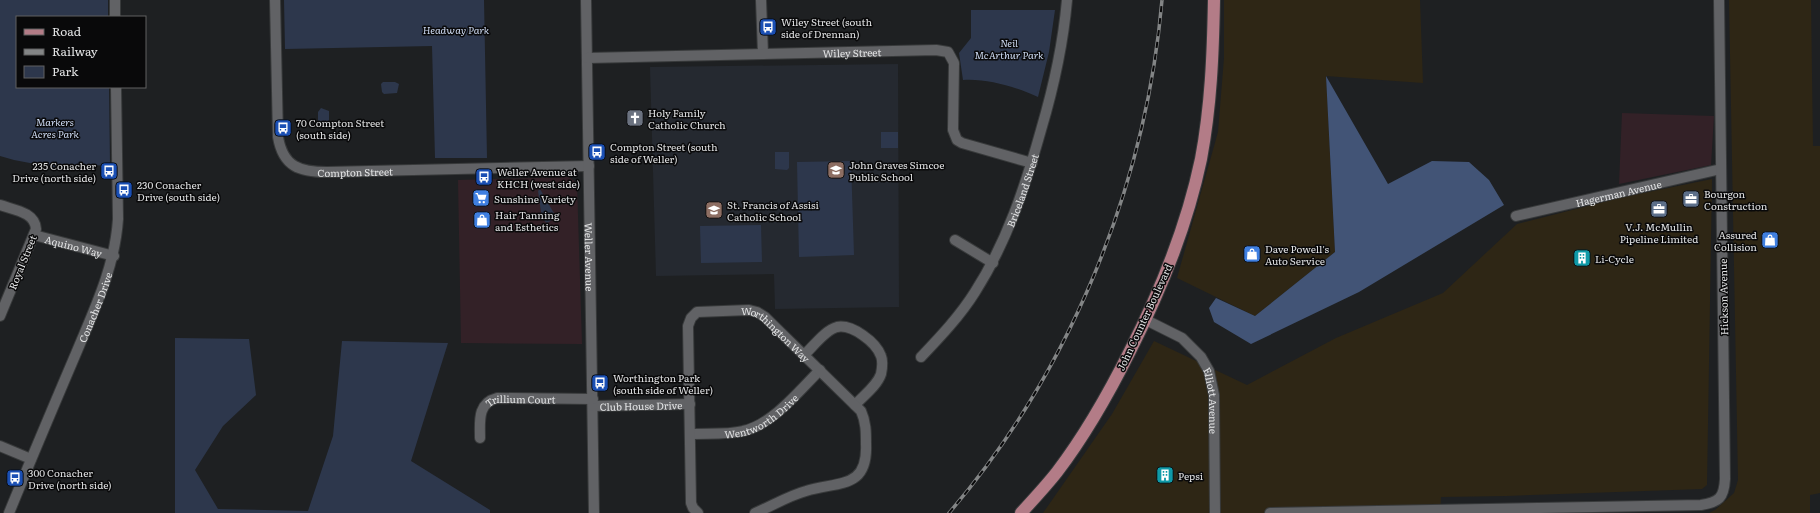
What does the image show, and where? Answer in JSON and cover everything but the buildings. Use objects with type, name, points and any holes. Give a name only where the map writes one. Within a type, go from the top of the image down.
[{"type":"main road","name":"John Counter Boulevard","points":[[1021,513],[1056,473],[1105,401],[1146,320],[1170,264],[1186,218],[1200,160],[1211,92],[1214,0]]},
{"type":"street","points":[[115,0],[115,16]]},
{"type":"street","name":"Compton Street","points":[[275,0],[278,137],[280,150],[285,158],[300,169],[312,172],[327,172],[589,166]]},
{"type":"street","name":"Weller Avenue","points":[[586,0],[594,513]]},
{"type":"street","points":[[761,0],[763,54]]},
{"type":"street","name":"Briceland Street","points":[[921,357],[956,318],[975,293],[992,263],[1017,210],[1032,163],[1061,54],[1067,0]]},
{"type":"street","name":"Hickson Avenue","points":[[1270,513],[1701,505],[1712,504],[1721,498],[1725,489],[1725,479],[1719,0]]},
{"type":"street","name":"Wiley Street","points":[[587,58],[936,50],[948,52],[954,63],[953,130],[957,140],[962,143],[1032,163]]},
{"type":"street","name":"Conacher Drive","points":[[9,513],[100,296],[114,256],[117,240],[118,219],[116,88]]},
{"type":"street","name":"Hagerman Avenue","points":[[1516,216],[1721,169]]},
{"type":"street","name":"Royal Street","points":[[0,205],[24,213],[33,219],[36,229],[0,316]]},
{"type":"street","name":"Aquino Way","points":[[34,235],[114,256]]},
{"type":"street","points":[[955,240],[992,263]]},
{"type":"street","name":"Worthington Way","points":[[698,513],[693,508],[691,503],[688,326],[691,318],[697,312],[749,310],[757,312],[820,370],[861,411],[865,426],[866,452],[865,465],[862,472],[850,480],[805,491],[755,513]]},
{"type":"street","name":"Elliott Avenue","points":[[1146,320],[1182,338],[1201,357],[1209,371],[1214,395],[1215,513]]},
{"type":"street","points":[[804,355],[837,327],[849,327],[859,331],[877,350],[881,356],[882,364],[881,373],[877,382],[855,404]]},
{"type":"street","name":"Wentworth Drive","points":[[690,434],[733,433],[755,427],[772,416],[820,370]]},
{"type":"street","name":"Trillium Court","points":[[480,438],[480,417],[482,409],[491,399],[497,398],[593,403]]},
{"type":"street","name":"Club House Drive","points":[[593,403],[690,404]]},
{"type":"street","points":[[0,446],[31,459]]},
{"type":"shaded area","points":[[1224,0],[1420,0],[1423,83],[1326,76],[1335,252],[1255,316],[1177,278],[1218,132],[1224,58]]},
{"type":"shaded area","points":[[1729,0],[1811,0],[1813,146],[1820,146],[1820,493],[1810,495],[1810,513],[1709,513],[1715,510],[1734,493],[1738,480]]},
{"type":"shaded area","points":[[898,64],[899,307],[775,309],[774,274],[656,276],[650,67]]},
{"type":"shaded area","points":[[1326,76],[1388,184],[1432,161],[1469,162],[1489,180],[1504,205],[1359,292],[1251,344],[1214,322],[1209,308],[1216,298],[1255,316],[1335,252]]},
{"type":"shaded area","points":[[1622,113],[1714,116],[1711,165],[1619,184]]},
{"type":"shaded area","points":[[569,177],[577,183],[582,344],[461,343],[458,180]]},
{"type":"shaded area","points":[[1712,179],[1707,485],[1702,489],[1441,497],[1440,513],[1043,513],[1112,414],[1154,341],[1247,385],[1336,338],[1443,293],[1517,224],[1619,198]]},
{"type":"green space","name":"Markers Acres Park","points":[[0,0],[108,0],[108,16],[16,16],[16,88],[109,88],[110,165],[51,167],[0,156]]},
{"type":"green space","name":"Headway Park","points":[[284,0],[484,0],[487,158],[435,158],[432,46],[285,49]]},
{"type":"green space","name":"Neil McArthur Park","points":[[971,10],[1055,10],[1049,52],[1038,97],[1001,84],[981,80],[963,80],[959,53],[971,38]]},
{"type":"green space","points":[[383,82],[395,82],[399,84],[397,93],[384,94],[382,92],[381,84]]},
{"type":"green space","points":[[321,108],[329,111],[329,124],[327,126],[320,126],[318,124],[318,112]]},
{"type":"green space","points":[[881,132],[898,132],[898,148],[881,148]]},
{"type":"green space","points":[[775,152],[789,152],[789,168],[787,170],[775,169]]},
{"type":"green space","points":[[851,161],[854,255],[799,257],[797,162]]},
{"type":"green space","points":[[540,189],[555,215],[554,219],[547,223],[542,219],[538,191]]},
{"type":"green space","points":[[761,225],[762,262],[701,263],[700,226]]},
{"type":"green space","points":[[175,338],[249,339],[256,395],[223,426],[195,470],[218,509],[308,511],[333,436],[342,341],[448,343],[411,461],[490,510],[490,513],[175,513]]},
{"type":"railway","points":[[949,513],[992,458],[1031,399],[1065,338],[1095,273],[1119,206],[1139,138],[1153,69],[1162,0]]},
{"type":"place","name":"Wiley Street (south side of Drennan)","points":[[768,27]]},
{"type":"place","name":"Holy Family Catholic Church","points":[[635,118]]},
{"type":"place","name":"70 Compton Street (south side)","points":[[283,128]]},
{"type":"place","name":"Compton Street (south side of Weller)","points":[[597,152]]},
{"type":"place","name":"John Graves Simcoe Public School","points":[[836,170]]},
{"type":"place","name":"235 Conacher Drive (north side)","points":[[109,171]]},
{"type":"place","name":"Weller Avenue at KHCH (west side)","points":[[484,177]]},
{"type":"place","name":"230 Conacher Drive (south side)","points":[[124,190]]},
{"type":"place","name":"Sunshine Variety","points":[[481,198]]},
{"type":"place","name":"Bourgon Construction","points":[[1691,199]]},
{"type":"place","name":"V.J. McMullin Pipeline Limited","points":[[1659,209]]},
{"type":"place","name":"St. Francis of Assisi Catholic School","points":[[714,210]]},
{"type":"place","name":"Hair Tanning and Esthetics","points":[[482,220]]},
{"type":"place","name":"Assured Collision","points":[[1770,240]]},
{"type":"place","name":"Dave Powell's Auto Service","points":[[1252,254]]},
{"type":"place","name":"Li-Cycle","points":[[1582,258]]},
{"type":"place","name":"Worthington Park (south side of Weller)","points":[[600,383]]},
{"type":"place","name":"Pepsi","points":[[1165,475]]},
{"type":"place","name":"300 Conacher Drive (north side)","points":[[15,478]]}]
